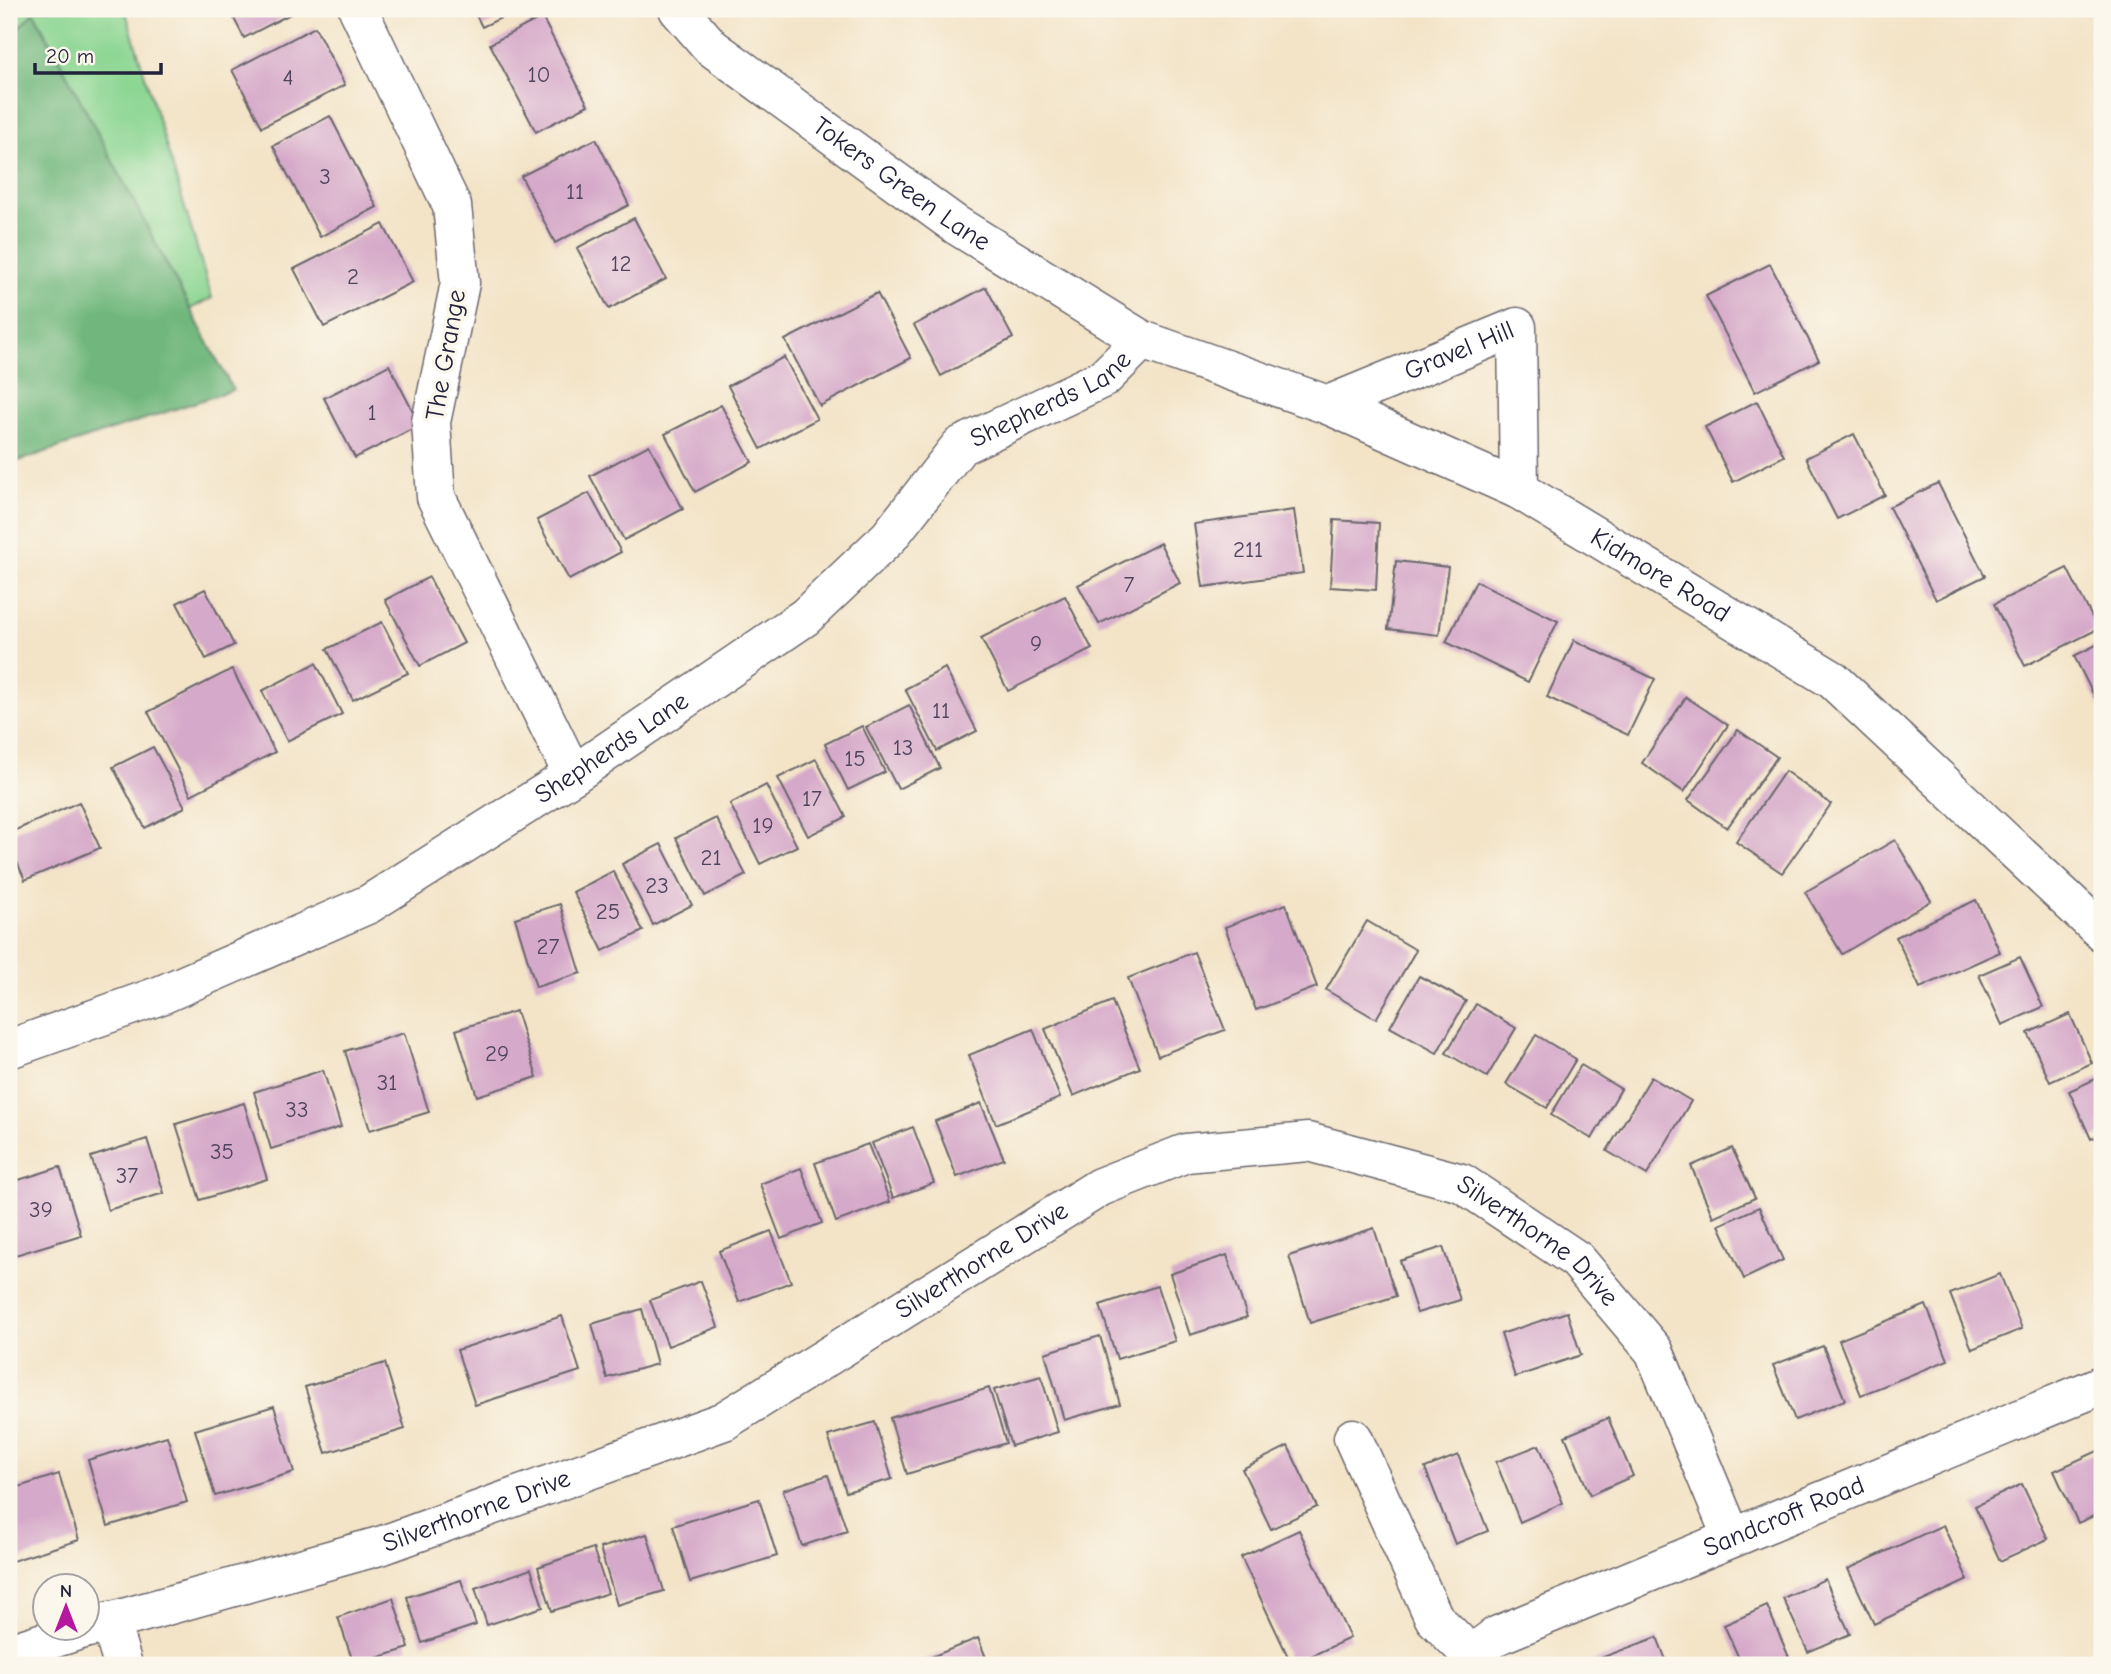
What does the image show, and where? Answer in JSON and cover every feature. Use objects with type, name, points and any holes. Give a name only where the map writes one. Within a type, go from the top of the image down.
[{"type":"street","name":"The Grange","points":[[357,9],[452,206],[460,283],[431,422],[436,497],[573,775]]},
{"type":"street","name":"Tokers Green Lane","points":[[678,9],[711,47],[956,225],[1142,341]]},
{"type":"street","name":"Gravel Hill","points":[[1328,405],[1517,327],[1519,490]]},
{"type":"street","name":"Kidmore Road","points":[[1142,341],[1328,405],[1519,490],[1833,680],[2102,932]]},
{"type":"street","name":"Shepherds Lane","points":[[9,1049],[161,995],[369,904],[573,775],[805,617],[889,537],[960,446],[1104,378],[1142,341]]},
{"type":"street","name":"Silverthorne Drive","points":[[102,1624],[383,1545],[724,1421],[1100,1186],[1186,1153],[1308,1142],[1462,1183],[1577,1260],[1654,1350],[1732,1538]]},
{"type":"street","name":"Sandcroft Road","points":[[1471,1660],[1496,1636],[2102,1385]]},
{"type":"street","points":[[1353,1438],[1434,1618],[1471,1660]]},
{"type":"street","points":[[102,1636],[123,1665]]},
{"type":"street","name":"Silverthorne Drive","points":[[9,1653],[44,1642]]},
{"type":"green space","points":[[9,9],[125,9],[212,298],[9,399]]},
{"type":"green space","points":[[34,12],[233,390],[9,464],[9,38]]},
{"type":"building","points":[[229,9],[300,9],[244,38]]},
{"type":"building","points":[[473,9],[520,9],[482,27]]},
{"type":"building","points":[[542,17],[588,105],[536,132],[490,44]]},
{"type":"building","points":[[315,27],[345,85],[262,127],[232,70]]},
{"type":"building","points":[[330,116],[377,207],[320,237],[273,146]]},
{"type":"building","points":[[596,139],[629,205],[555,243],[521,176]]},
{"type":"building","points":[[634,218],[666,279],[609,309],[577,248]]},
{"type":"building","points":[[383,224],[413,282],[324,327],[294,269]]},
{"type":"building","points":[[1770,264],[1819,360],[1755,392],[1706,296]]},
{"type":"building","points":[[986,287],[1013,338],[941,376],[914,325]]},
{"type":"building","points":[[877,293],[911,358],[820,406],[785,340]]},
{"type":"building","points":[[784,357],[817,419],[761,449],[728,386]]},
{"type":"building","points":[[389,365],[420,425],[355,458],[324,398]]},
{"type":"building","points":[[1757,401],[1784,456],[1733,482],[1705,427]]},
{"type":"building","points":[[721,405],[752,462],[695,492],[665,434]]},
{"type":"building","points":[[1854,434],[1885,495],[1837,519],[1806,458]]},
{"type":"building","points":[[649,445],[683,509],[624,540],[590,476]]},
{"type":"building","points":[[1938,483],[1985,576],[1936,600],[1889,507]]},
{"type":"building","points":[[589,493],[621,552],[569,580],[537,520]]},
{"type":"building","points":[[1294,510],[1303,573],[1203,587],[1194,524]]},
{"type":"building","points":[[1334,520],[1379,523],[1376,590],[1330,587]]},
{"type":"building","points":[[1160,543],[1180,583],[1099,624],[1078,585]]},
{"type":"building","points":[[1396,561],[1448,567],[1439,635],[1388,629]]},
{"type":"building","points":[[2067,568],[2098,629],[2025,666],[1994,604]]},
{"type":"building","points":[[429,577],[464,643],[420,666],[385,600]]},
{"type":"building","points":[[1476,581],[1558,621],[1528,682],[1446,642]]},
{"type":"building","points":[[205,589],[234,645],[206,659],[177,603]]},
{"type":"building","points":[[1065,596],[1092,649],[1008,691],[981,638]]},
{"type":"building","points":[[382,622],[408,673],[353,700],[327,649]]},
{"type":"building","points":[[1574,640],[1655,679],[1628,735],[1547,697]]},
{"type":"building","points":[[2102,642],[2102,712],[2074,656]]},
{"type":"building","points":[[316,663],[342,714],[287,741],[262,691]]},
{"type":"building","points":[[945,668],[977,731],[937,751],[905,689]]},
{"type":"building","points":[[232,669],[275,752],[191,795],[148,712]]},
{"type":"building","points":[[1686,697],[1728,725],[1684,792],[1642,763]]},
{"type":"building","points":[[909,705],[940,768],[898,789],[866,727]]},
{"type":"building","points":[[862,726],[885,772],[848,790],[825,744]]},
{"type":"building","points":[[1738,730],[1777,757],[1727,828],[1688,800]]},
{"type":"building","points":[[153,747],[185,807],[145,828],[113,767]]},
{"type":"building","points":[[816,759],[846,817],[808,836],[778,778]]},
{"type":"building","points":[[1785,771],[1831,804],[1782,873],[1736,842]]},
{"type":"building","points":[[766,785],[797,846],[760,864],[730,804]]},
{"type":"building","points":[[79,802],[100,848],[25,880],[9,844],[9,833]]},
{"type":"building","points":[[716,818],[746,875],[705,896],[676,838]]},
{"type":"building","points":[[1895,840],[1931,901],[1842,954],[1805,892]]},
{"type":"building","points":[[661,844],[692,905],[653,925],[622,864]]},
{"type":"building","points":[[613,871],[643,931],[603,951],[573,892]]},
{"type":"building","points":[[1976,900],[2000,952],[1920,988],[1896,937]]},
{"type":"building","points":[[560,904],[581,973],[536,987],[515,918]]},
{"type":"building","points":[[1286,904],[1317,987],[1256,1010],[1225,927]]},
{"type":"building","points":[[1367,921],[1416,950],[1376,1019],[1326,990]]},
{"type":"building","points":[[1194,952],[1225,1030],[1158,1056],[1128,978]]},
{"type":"building","points":[[2020,957],[2043,1007],[2002,1025],[1979,975]]},
{"type":"building","points":[[1419,976],[1466,1001],[1437,1053],[1390,1027]]},
{"type":"building","points":[[1112,1001],[1140,1068],[1073,1096],[1045,1029]]},
{"type":"building","points":[[1476,1004],[1516,1028],[1487,1077],[1446,1053]]},
{"type":"building","points":[[516,1011],[537,1077],[477,1096],[456,1030]]},
{"type":"building","points":[[2070,1014],[2092,1063],[2050,1082],[2028,1033]]},
{"type":"building","points":[[1033,1029],[1060,1098],[996,1124],[969,1055]]},
{"type":"building","points":[[404,1033],[429,1112],[370,1130],[345,1051]]},
{"type":"building","points":[[1536,1035],[1576,1059],[1547,1108],[1506,1084]]},
{"type":"building","points":[[1581,1065],[1621,1089],[1592,1139],[1551,1115]]},
{"type":"building","points":[[323,1070],[341,1127],[271,1149],[254,1092]]},
{"type":"building","points":[[2102,1076],[2102,1134],[2091,1139],[2069,1091]]},
{"type":"building","points":[[1651,1077],[1691,1101],[1647,1175],[1607,1151]]},
{"type":"building","points":[[244,1103],[267,1179],[200,1200],[176,1124]]},
{"type":"building","points":[[981,1103],[1004,1159],[957,1177],[935,1121]]},
{"type":"building","points":[[913,1127],[934,1183],[893,1198],[872,1143]]},
{"type":"building","points":[[147,1139],[164,1193],[108,1210],[91,1157]]},
{"type":"building","points":[[868,1144],[890,1202],[836,1222],[815,1163]]},
{"type":"building","points":[[1732,1148],[1755,1198],[1713,1217],[1691,1166]]},
{"type":"building","points":[[60,1167],[81,1235],[9,1257],[9,1183]]},
{"type":"building","points":[[801,1168],[822,1223],[781,1239],[760,1184]]},
{"type":"building","points":[[1759,1207],[1783,1260],[1744,1279],[1719,1225]]},
{"type":"building","points":[[1374,1228],[1396,1296],[1310,1323],[1289,1256]]},
{"type":"building","points":[[771,1231],[791,1282],[739,1302],[719,1251]]},
{"type":"building","points":[[1443,1247],[1460,1300],[1417,1313],[1400,1261]]},
{"type":"building","points":[[1227,1255],[1247,1317],[1190,1335],[1170,1274]]},
{"type":"building","points":[[2000,1274],[2022,1329],[1972,1349],[1950,1294]]},
{"type":"building","points":[[701,1281],[718,1327],[668,1346],[650,1300]]},
{"type":"building","points":[[1157,1286],[1175,1341],[1117,1359],[1100,1305]]},
{"type":"building","points":[[1926,1305],[1948,1360],[1861,1395],[1839,1340]]},
{"type":"building","points":[[642,1309],[657,1364],[607,1378],[592,1324]]},
{"type":"building","points":[[1567,1312],[1581,1355],[1515,1377],[1501,1334]]},
{"type":"building","points":[[562,1316],[580,1371],[475,1405],[457,1350]]},
{"type":"building","points":[[1100,1336],[1120,1404],[1064,1420],[1045,1353]]},
{"type":"building","points":[[1823,1346],[1845,1400],[1795,1420],[1773,1365]]},
{"type":"building","points":[[385,1363],[405,1429],[326,1453],[305,1387]]},
{"type":"building","points":[[1041,1376],[1058,1432],[1011,1446],[994,1390]]},
{"type":"building","points":[[989,1388],[1006,1443],[907,1474],[890,1418]]},
{"type":"building","points":[[274,1406],[294,1472],[215,1496],[195,1430]]},
{"type":"building","points":[[1608,1418],[1633,1476],[1590,1495],[1565,1436]]},
{"type":"building","points":[[875,1422],[892,1479],[846,1492],[828,1436]]},
{"type":"building","points":[[167,1436],[187,1502],[108,1526],[88,1460]]},
{"type":"building","points":[[1539,1445],[1563,1503],[1520,1522],[1496,1462]]},
{"type":"building","points":[[1288,1446],[1317,1507],[1271,1529],[1242,1469]]},
{"type":"building","points":[[2102,1449],[2102,1512],[2078,1523],[2054,1471]]},
{"type":"building","points":[[1458,1455],[1488,1531],[1455,1544],[1425,1468]]},
{"type":"building","points":[[59,1474],[79,1540],[9,1562],[9,1490]]},
{"type":"building","points":[[828,1475],[847,1531],[802,1546],[783,1490]]},
{"type":"building","points":[[2022,1484],[2048,1539],[2000,1561],[1975,1506]]},
{"type":"building","points":[[759,1499],[777,1556],[690,1582],[673,1526]]},
{"type":"building","points":[[1943,1525],[1968,1580],[1874,1624],[1848,1569]]},
{"type":"building","points":[[1299,1530],[1350,1638],[1292,1665],[1241,1557]]},
{"type":"building","points":[[647,1534],[664,1591],[617,1605],[600,1548]]},
{"type":"building","points":[[593,1548],[608,1593],[552,1611],[538,1567]]},
{"type":"building","points":[[531,1569],[543,1607],[487,1625],[475,1588]]},
{"type":"building","points":[[1825,1579],[1850,1634],[1808,1652],[1783,1598]]},
{"type":"building","points":[[461,1580],[476,1625],[422,1643],[407,1597]]},
{"type":"building","points":[[393,1598],[409,1648],[354,1665],[338,1617]]},
{"type":"building","points":[[1767,1606],[1791,1662],[1783,1665],[1742,1665],[1724,1625]]},
{"type":"building","points":[[1657,1637],[1668,1665],[1582,1665]]},
{"type":"building","points":[[978,1638],[989,1665],[921,1665],[919,1662]]}]
